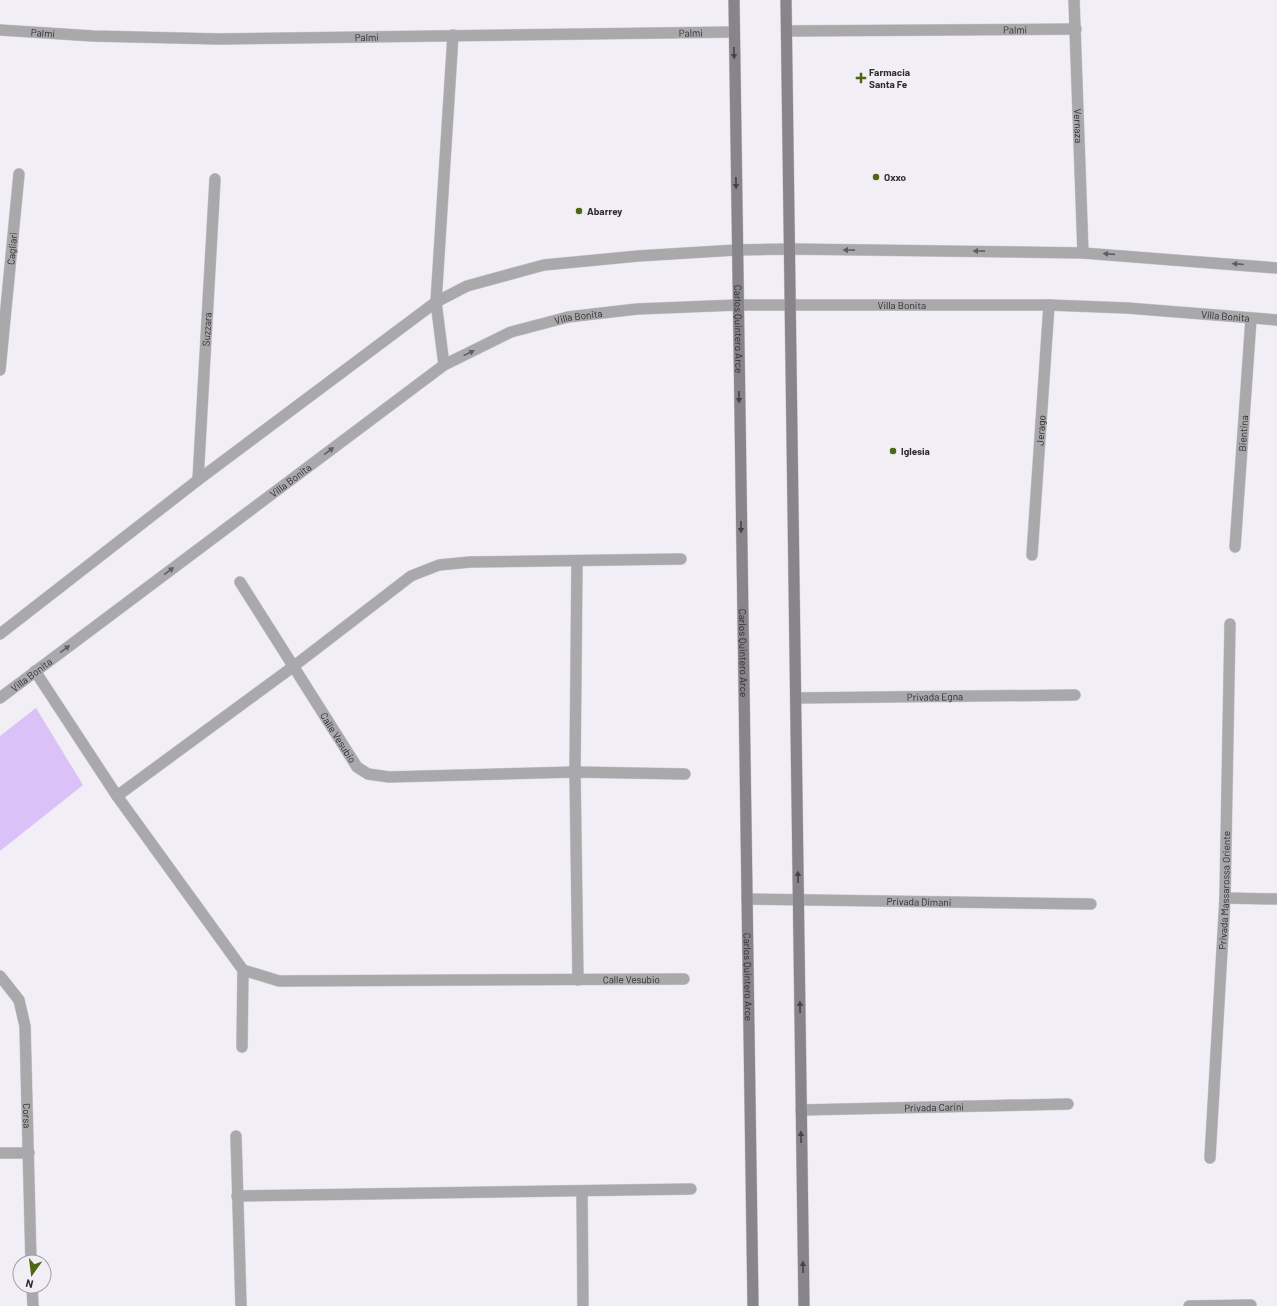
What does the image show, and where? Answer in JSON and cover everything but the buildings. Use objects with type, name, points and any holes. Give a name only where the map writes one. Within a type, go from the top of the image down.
[{"type":"main road","name":"Carlos Quintero Arce","points":[[734,0],[736,250],[753,1306]]},
{"type":"main road","points":[[786,0],[804,1306]]},
{"type":"street","name":"Vernaza","points":[[1074,0],[1083,252]]},
{"type":"street","name":"Palmi","points":[[787,31],[1076,29]]},
{"type":"street","name":"Palmi","points":[[0,30],[93,36],[219,39],[734,32]]},
{"type":"street","points":[[444,365],[436,302],[453,35]]},
{"type":"street","name":"Cagliari","points":[[0,370],[19,174]]},
{"type":"street","name":"Suzzara","points":[[198,480],[215,178]]},
{"type":"street","points":[[0,634],[198,480],[436,302],[467,286],[544,265],[638,256],[736,250],[790,249],[1083,252],[1277,268]]},
{"type":"street","name":"Villa Bonita","points":[[0,698],[444,365],[510,332],[568,317],[637,309],[737,305],[1049,306],[1127,308],[1277,320]]},
{"type":"street","name":"Jerago","points":[[1032,555],[1049,306]]},
{"type":"street","name":"Bientina","points":[[1235,547],[1251,319]]},
{"type":"street","points":[[117,796],[294,666],[411,576],[418,573],[439,566],[470,562],[681,559]]},
{"type":"street","points":[[577,561],[576,772],[578,980]]},
{"type":"street","name":"Calle Vesubio","points":[[240,582],[356,767],[368,774],[388,777],[576,772],[685,774]]},
{"type":"street","name":"Privada Massarossa Oriente","points":[[1210,1158],[1225,898],[1230,624]]},
{"type":"street","points":[[35,671],[117,796],[243,970],[242,1047]]},
{"type":"street","name":"Privada Egna","points":[[796,698],[1075,695]]},
{"type":"street","points":[[1225,898],[1277,899]]},
{"type":"street","name":"Privada Dimani","points":[[747,899],[1092,904]]},
{"type":"street","name":"Calle Vesubio","points":[[243,970],[279,981],[684,979]]},
{"type":"street","name":"Corsa","points":[[0,976],[19,1000],[23,1010],[25,1026],[31,1254]]},
{"type":"street","name":"Privada Carini","points":[[801,1110],[1068,1104]]},
{"type":"street","points":[[236,1136],[241,1306]]},
{"type":"street","points":[[0,1154],[29,1153]]},
{"type":"street","points":[[237,1196],[691,1189]]},
{"type":"street","points":[[582,1191],[583,1306]]},
{"type":"street","points":[[32,1294],[32,1306]]},
{"type":"street","points":[[1189,1306],[1251,1305]]},
{"type":"shaded area","points":[[36,708],[83,785],[0,851],[0,736]]},
{"type":"place","name":"Farmacia Santa Fe","points":[[861,78]]},
{"type":"place","name":"Oxxo","points":[[876,177]]},
{"type":"place","name":"Abarrey","points":[[579,211]]},
{"type":"place","name":"Iglesia","points":[[893,451]]}]
